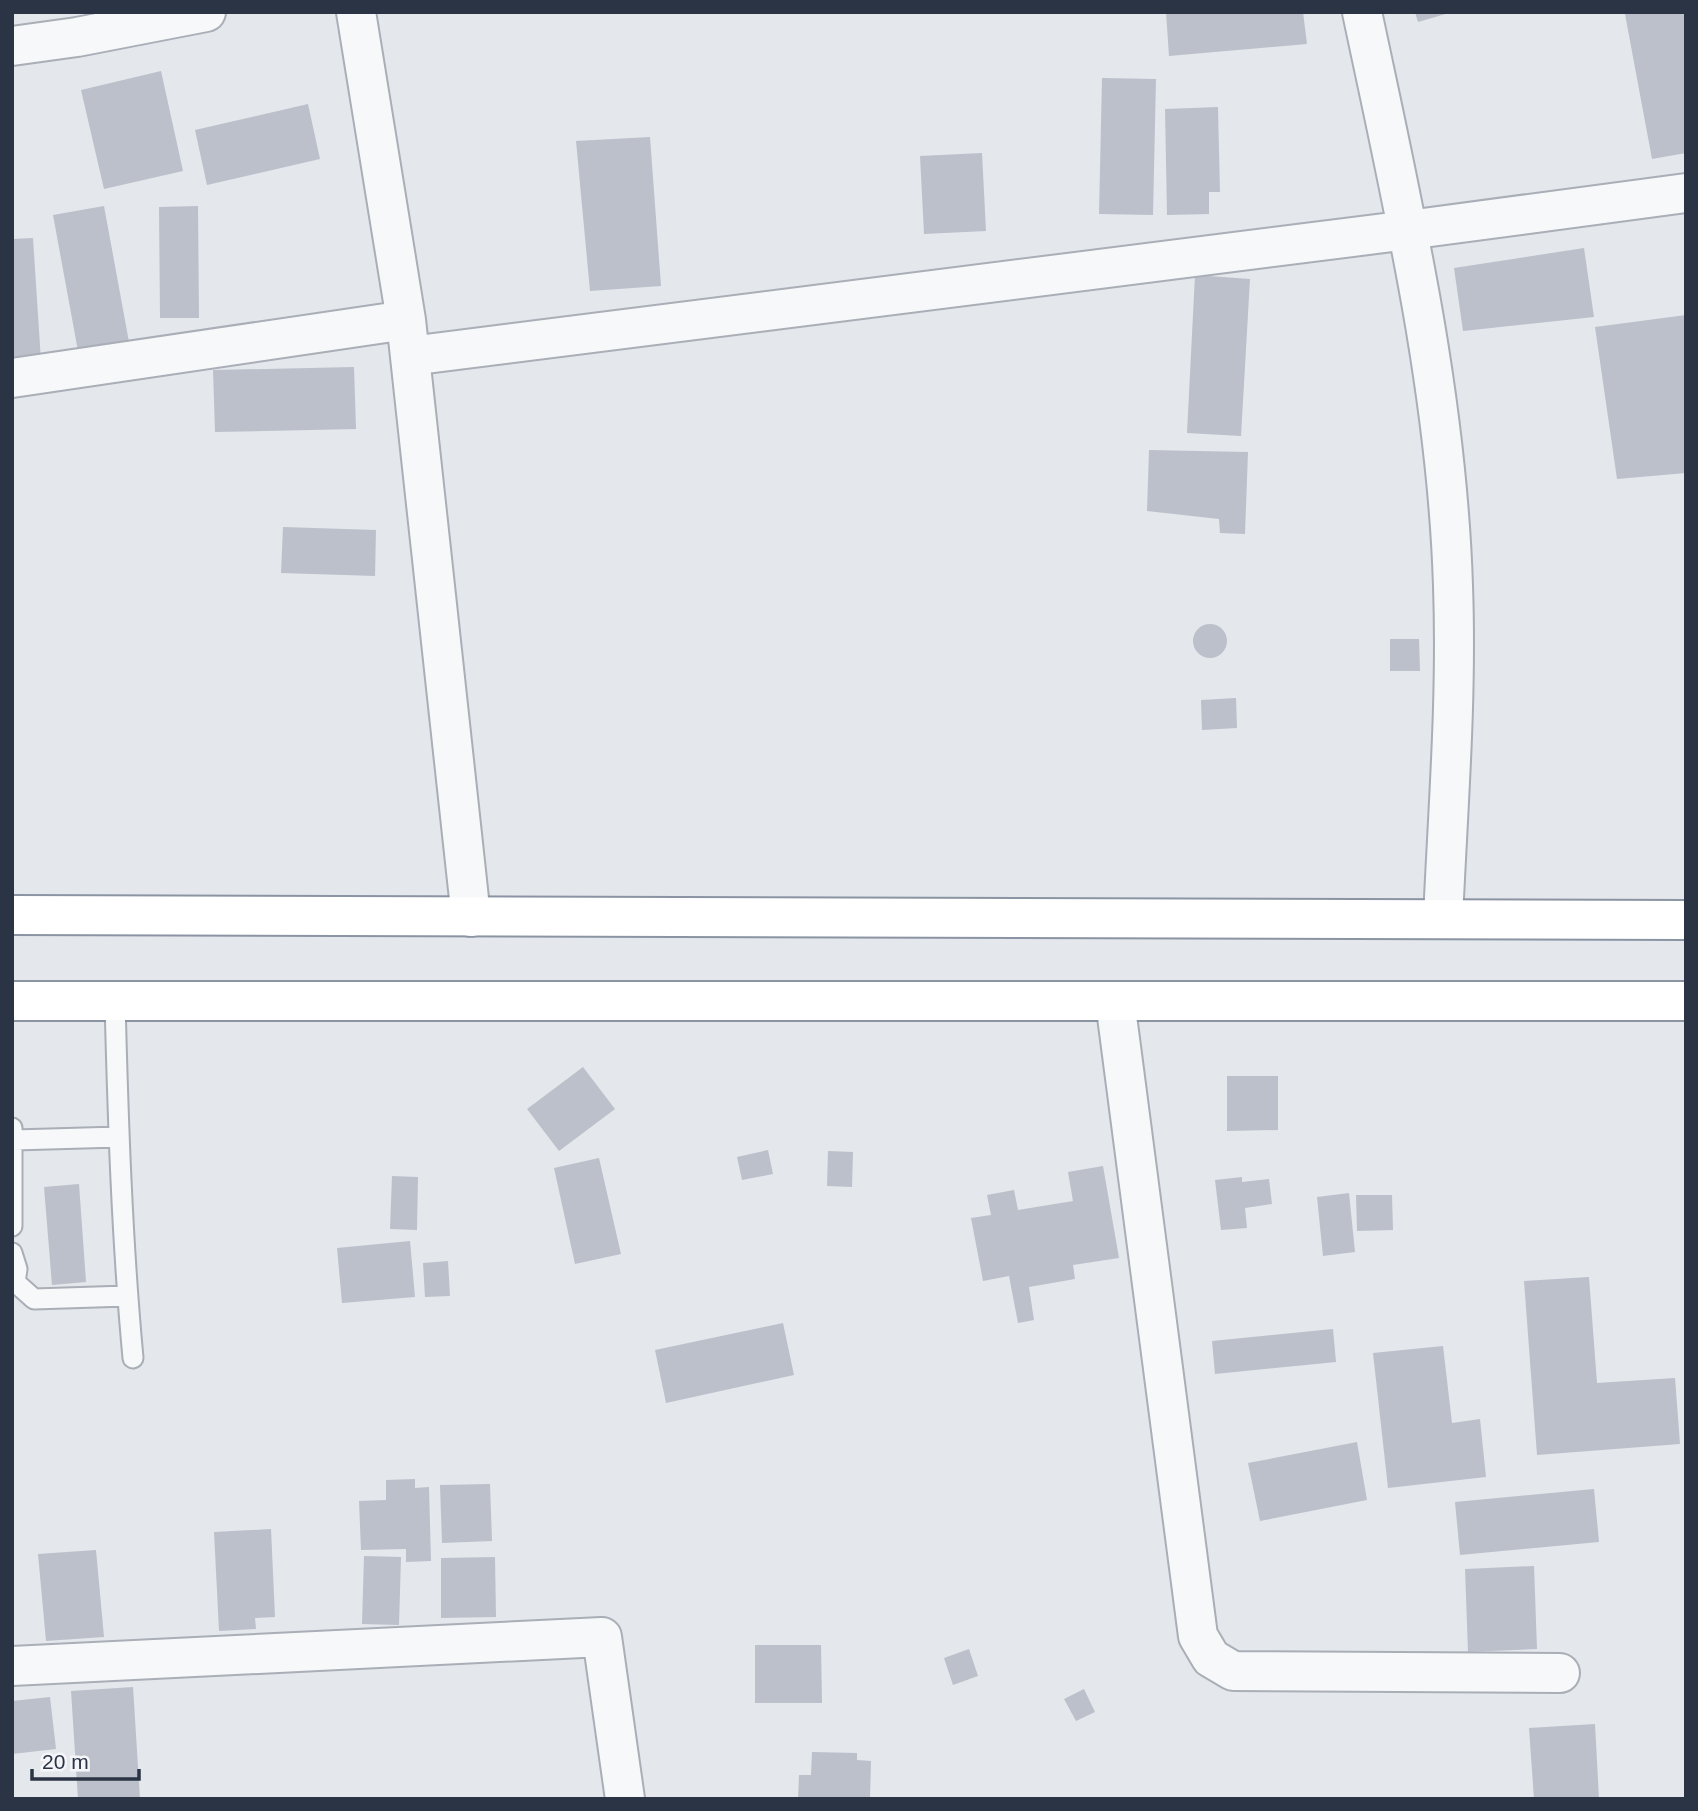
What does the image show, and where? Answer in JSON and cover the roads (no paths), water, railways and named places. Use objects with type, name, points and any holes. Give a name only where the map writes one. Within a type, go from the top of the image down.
[{"type":"highway","points":[[12,915],[1686,920]]},
{"type":"highway","points":[[12,1001],[1686,1001]]},
{"type":"street","points":[[12,46],[77,37],[206,12]]},
{"type":"street","points":[[356,12],[408,338],[471,917]]},
{"type":"street","points":[[1362,12],[1408,230],[1442,439],[1453,586],[1453,716],[1443,919]]},
{"type":"street","points":[[12,378],[1408,230],[1686,193]]},
{"type":"street","points":[[1115,1002],[1198,1636],[1211,1658],[1233,1671],[1560,1673]]},
{"type":"street","points":[[12,1666],[602,1637],[625,1799]]},
{"type":"lane","points":[[115,1001],[127,1296],[133,1358]]},
{"type":"lane","points":[[12,1226],[13,1133],[119,1137]]},
{"type":"lane","points":[[12,1253],[17,1269],[15,1282],[34,1300],[127,1296]]}]
